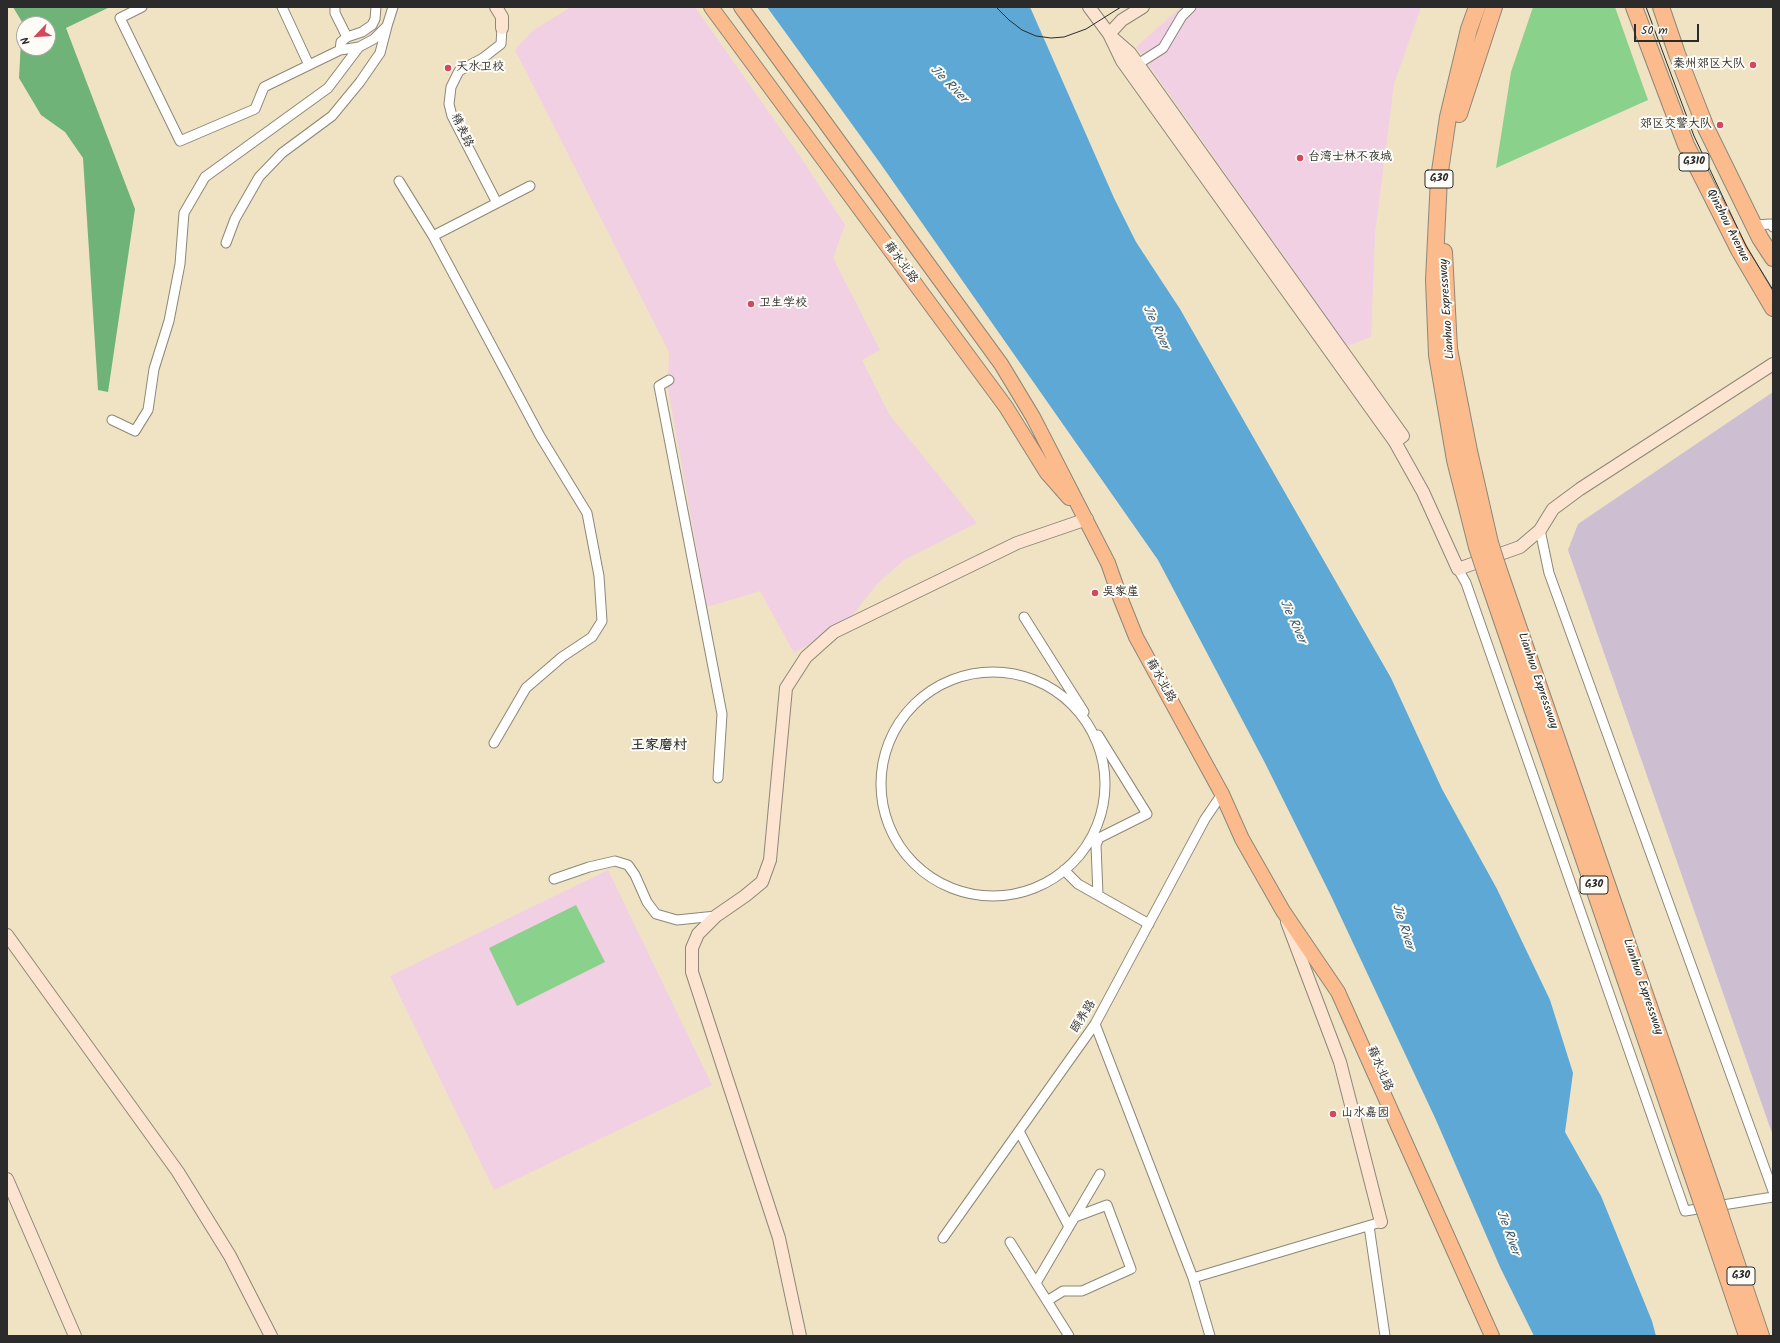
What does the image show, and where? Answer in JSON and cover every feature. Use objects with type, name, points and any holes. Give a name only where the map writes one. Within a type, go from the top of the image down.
[{"type":"highway","name":"Lianhuo Expressway","points":[[1477,7],[1469,29],[1448,117],[1439,178],[1434,280],[1447,372],[1469,452],[1484,545],[1715,1218],[1761,1336]]},
{"type":"highway","name":"Lianhuo Expressway","points":[[1443,352],[1443,241],[1458,114],[1494,7]]},
{"type":"highway","name":"Qinzhou Avenue","points":[[1634,7],[1686,145],[1738,250],[1773,308]]},
{"type":"highway","name":"Qinzhou Avenue","points":[[1661,7],[1677,54],[1706,128],[1754,225],[1773,258]]},
{"type":"highway","name":"Lianhuo Expressway","points":[[1715,1218],[1747,1336]]},
{"type":"main road","name":"藉水北路","points":[[711,7],[1006,407],[1047,473],[1087,519]]},
{"type":"main road","name":"藉水北路","points":[[741,7],[1000,364],[1032,417],[1087,519],[1108,563],[1136,637],[1222,794],[1242,839],[1283,911],[1338,992],[1492,1336]]},
{"type":"main road","name":"藉水北路","points":[[1242,839],[1346,989],[1381,1075],[1498,1336]]},
{"type":"street","points":[[142,7],[120,18],[180,141],[255,109],[264,87],[340,50],[359,48]]},
{"type":"street","points":[[282,7],[309,65]]},
{"type":"street","points":[[335,7],[335,13],[347,37]]},
{"type":"street","points":[[340,50],[341,42],[347,37],[362,32],[372,25],[375,19],[376,7]]},
{"type":"street","points":[[226,242],[235,219],[259,177],[282,152],[332,116],[360,82],[380,53],[393,7]]},
{"type":"street","name":"精表路","points":[[496,7],[502,17],[501,44],[483,58],[459,71],[451,87],[449,104],[452,116],[497,203]]},
{"type":"street","points":[[1090,7],[1109,34],[1122,61],[1395,442],[1423,492],[1458,569],[1466,583],[1685,1211],[1773,1198]]},
{"type":"street","points":[[1109,34],[1122,20],[1143,7]]},
{"type":"street","points":[[1138,64],[1163,48],[1182,16],[1192,7]]},
{"type":"street","points":[[112,420],[136,431],[148,410],[154,369],[169,321],[180,264],[184,213],[206,177],[328,88],[359,48],[374,39],[387,26]]},
{"type":"street","points":[[1109,34],[1130,53],[1403,436],[1395,442]]},
{"type":"street","points":[[399,181],[433,236],[540,436],[587,513],[599,576],[602,621],[592,637],[562,657],[526,688],[494,743]]},
{"type":"street","points":[[433,236],[530,186]]},
{"type":"street","points":[[1754,225],[1771,224],[1773,227]]},
{"type":"street","points":[[1458,569],[1520,547],[1540,530],[1553,510],[1580,489],[1773,364]]},
{"type":"street","points":[[669,380],[659,386],[722,714],[718,778]]},
{"type":"street","points":[[800,1336],[779,1238],[692,972],[692,948],[698,934],[716,916],[762,882],[770,860],[786,688],[806,657],[834,632],[1017,543],[1087,519]]},
{"type":"street","points":[[1540,530],[1549,573],[1773,1191]]},
{"type":"street","points":[[1024,617],[1147,814],[1099,838],[1096,845],[1098,895]]},
{"type":"street","points":[[982,672],[1006,673],[1018,675],[1041,683],[1062,696],[1079,713],[1097,744],[1104,768],[1104,792],[1100,816],[1091,838],[1077,858],[1064,870],[1050,881],[1028,891],[1004,896],[980,895],[956,890],[934,879],[907,855],[894,835],[885,812],[882,788],[882,770],[886,753],[895,730],[909,710],[926,694],[947,682],[970,674],[982,672]]},
{"type":"street","name":"颐养路","points":[[943,1238],[1095,1024],[1205,820],[1222,794]]},
{"type":"street","points":[[554,879],[589,867],[614,861],[628,864],[656,914],[677,920],[716,916]]},
{"type":"street","points":[[1064,870],[1078,884],[1149,924]]},
{"type":"street","points":[[1283,911],[1340,1062],[1375,1224],[1385,1336]]},
{"type":"street","points":[[7,935],[178,1172],[230,1256],[271,1336]]},
{"type":"street","points":[[1095,1024],[1193,1278],[1210,1336]]},
{"type":"street","points":[[1019,1131],[1069,1227]]},
{"type":"street","points":[[1036,1283],[1100,1174]]},
{"type":"street","points":[[7,1179],[75,1336]]},
{"type":"street","points":[[1047,1301],[1063,1291],[1082,1291],[1130,1269],[1107,1204],[1074,1217]]},
{"type":"street","points":[[1193,1278],[1375,1224]]},
{"type":"street","points":[[1010,1242],[1069,1336]]},
{"type":"shaded area","name":"卫生学校","points":[[571,7],[695,7],[799,155],[845,225],[833,258],[880,350],[862,360],[889,414],[977,523],[904,560],[877,584],[848,621],[794,653],[760,591],[707,607],[668,389],[669,352],[515,50],[532,31]]},
{"type":"shaded area","name":"台湾士林不夜城","points":[[1181,7],[1421,7],[1394,84],[1375,233],[1371,337],[1347,346],[1136,47]]},
{"type":"shaded area","points":[[1773,392],[1773,1136],[1568,550],[1578,524]]},
{"type":"shaded area","points":[[608,870],[712,1085],[494,1190],[390,976]]},
{"type":"green space","points":[[13,7],[110,7],[66,28],[135,209],[108,392],[98,390],[83,158],[65,132],[41,115],[19,78],[20,56],[56,56],[56,16],[18,16]]},
{"type":"green space","points":[[1533,7],[1615,7],[1648,100],[1496,168],[1511,72]]},
{"type":"green space","points":[[576,905],[605,962],[517,1006],[489,948]]},
{"type":"water","name":"Jie River","points":[[767,7],[1030,7],[1114,198],[1136,242],[1180,309],[1391,678],[1442,789],[1497,889],[1550,1000],[1573,1073],[1565,1132],[1601,1196],[1652,1321],[1656,1336],[1534,1336],[1500,1267],[1436,1120],[1331,896],[1265,763],[1158,560],[880,163]]},
{"type":"tram line","points":[[996,7],[1022,30],[1036,36],[1051,38],[1064,37],[1086,29],[1121,7]]},
{"type":"tram line","points":[[1646,7],[1694,136],[1746,246],[1773,290]]},
{"type":"place","name":"秦州郊区大队","points":[[1753,65]]},
{"type":"place","name":"天水卫校","points":[[448,68]]},
{"type":"place","name":"郊区交警大队","points":[[1720,125]]},
{"type":"place","name":"台湾士林不夜城","points":[[1300,158]]},
{"type":"place","name":"卫生学校","points":[[751,304]]},
{"type":"place","name":"吴家崖","points":[[1095,593]]},
{"type":"place","name":"山水嘉园","points":[[1333,1114]]},
{"type":"district","name":"王家磨村","points":[[659,747]]}]
